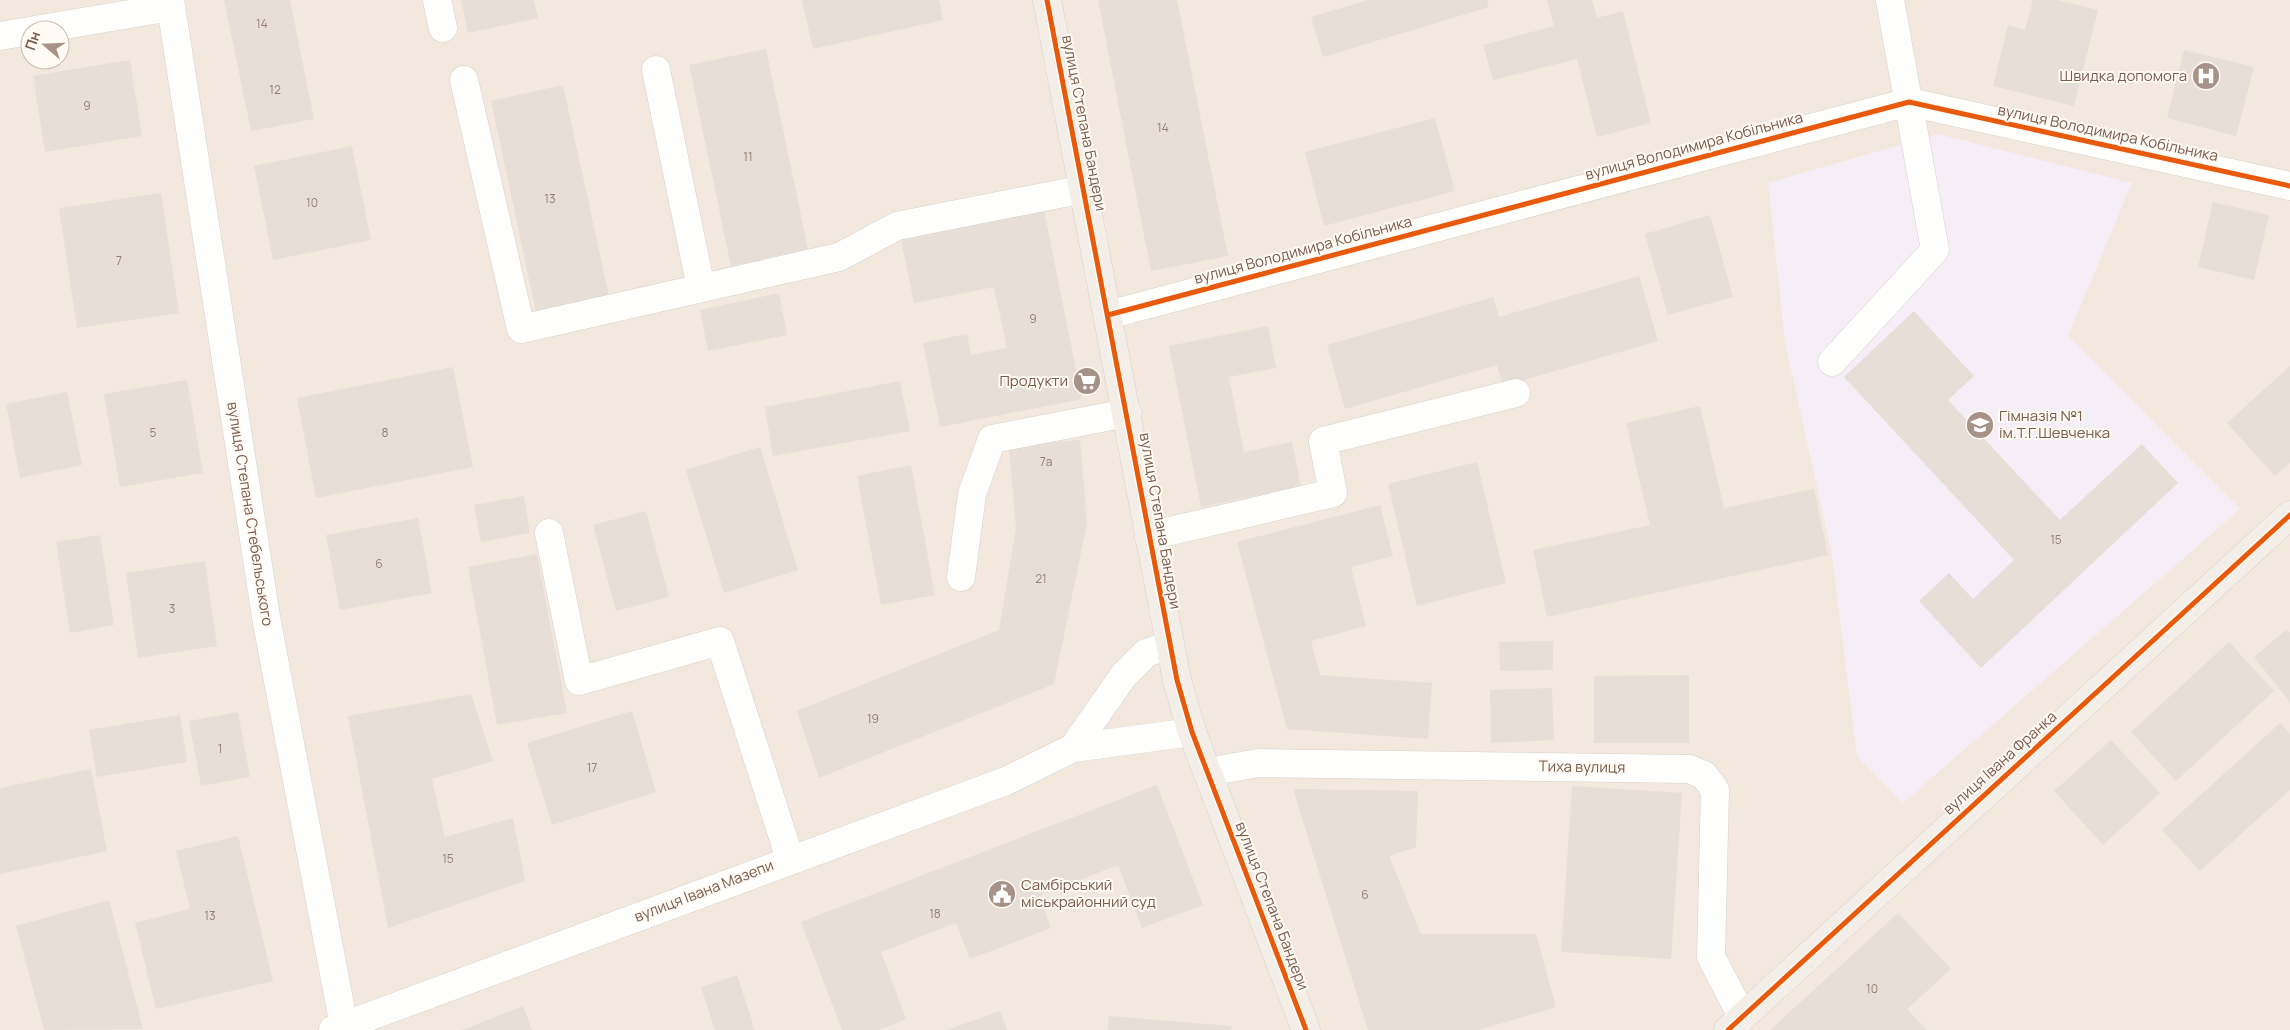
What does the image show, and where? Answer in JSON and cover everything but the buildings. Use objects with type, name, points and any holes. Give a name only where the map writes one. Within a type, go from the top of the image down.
[{"type":"main road","name":"вулиця Степана Бандери","points":[[1047,0],[1170,645],[1192,732],[1306,1030]]},
{"type":"main road","name":"вулиця Івана Франка","points":[[1735,1023],[2290,515]]},
{"type":"street","points":[[436,0],[443,28]]},
{"type":"street","points":[[1832,362],[1936,250],[1890,0]]},
{"type":"street","points":[[70,23],[170,4]]},
{"type":"street","name":"вулиця Степана Стебельського","points":[[170,4],[267,623],[339,1028]]},
{"type":"street","points":[[0,36],[20,33]]},
{"type":"street","points":[[656,70],[701,288]]},
{"type":"street","points":[[464,80],[521,329],[839,257],[897,226],[1084,189]]},
{"type":"street","name":"вулиця Володимира Кобільника","points":[[1108,314],[1909,102],[2290,186]]},
{"type":"street","points":[[1149,536],[1333,493],[1323,441],[1516,393]]},
{"type":"street","points":[[961,577],[972,494],[992,439],[1127,412]]},
{"type":"street","points":[[549,533],[579,681],[720,641],[790,859]]},
{"type":"street","name":"вулиця Івана Мазепи","points":[[1073,748],[1124,675],[1146,653],[1170,645]]},
{"type":"street","name":"вулиця Івана Мазепи","points":[[339,1028],[790,859],[1006,781],[1073,748],[1192,732]]},
{"type":"street","name":"Тиха вулиця","points":[[1208,772],[1268,763],[1690,768],[1704,775],[1715,790],[1711,957],[1735,1023]]},
{"type":"shaded area","points":[[0,0],[2290,0],[2290,1030],[0,1030]]},
{"type":"shaded area","name":"Гімназія №1 ім.Т.Г.Шевченка","points":[[1938,134],[2132,183],[2068,336],[2240,509],[1903,803],[1857,756],[1832,555],[1785,342],[1768,183]]},
{"type":"cycle path","points":[[1047,0],[1177,680],[1192,732],[1306,1030]]},
{"type":"cycle path","points":[[1108,315],[1909,102],[2290,186]]},
{"type":"cycle path","points":[[1728,1030],[2290,515]]},
{"type":"place","name":"Швидка допомога","points":[[2206,76]]},
{"type":"place","name":"Продукти","points":[[1087,381]]},
{"type":"place","name":"Гімназія №1 ім.Т.Г.Шевченка","points":[[1980,425]]},
{"type":"place","name":"Самбірський міськрайонний суд","points":[[1002,894]]}]
